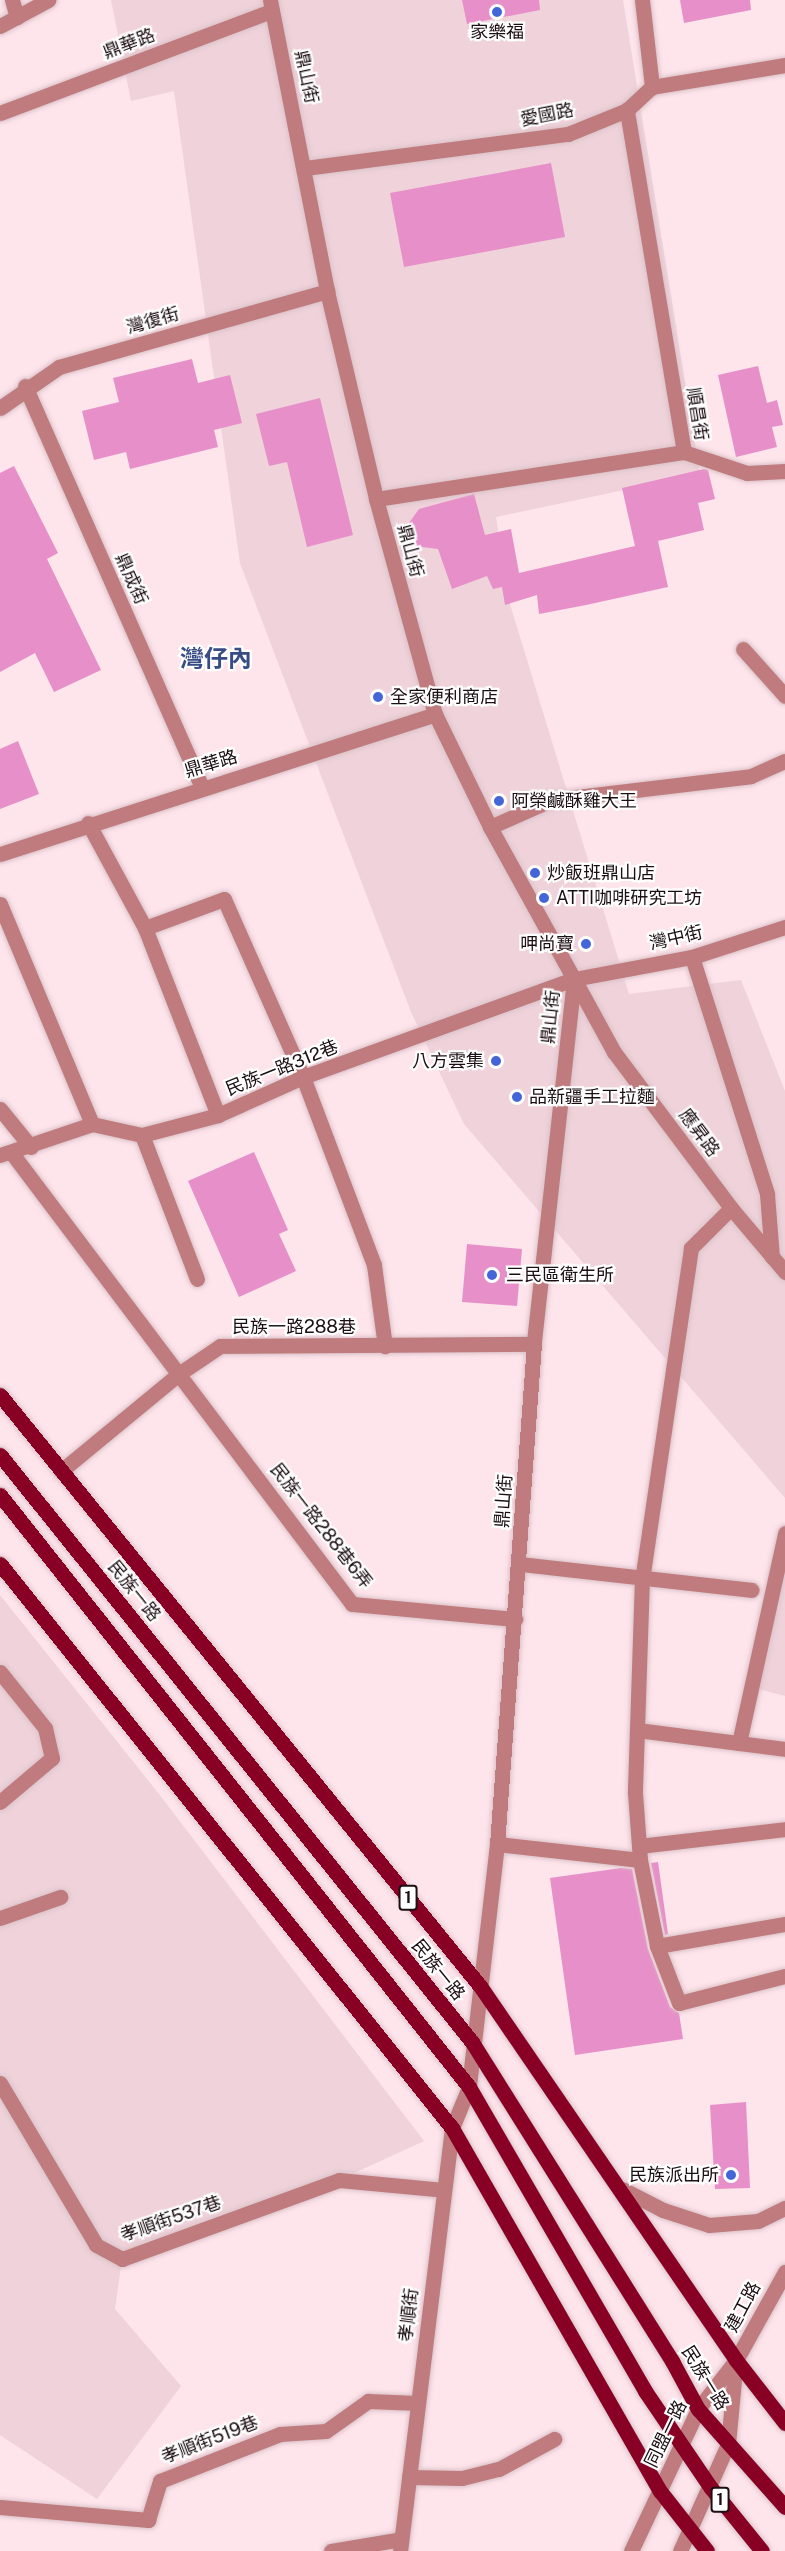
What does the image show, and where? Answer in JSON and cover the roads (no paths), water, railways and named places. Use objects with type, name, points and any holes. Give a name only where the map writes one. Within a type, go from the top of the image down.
[{"type":"main road","name":"民族一路","points":[[0,1395],[480,1986],[622,2188],[736,2360],[785,2423]]},
{"type":"main road","name":"民族一路","points":[[0,1455],[472,2042],[672,2361],[698,2409],[785,2507]]},
{"type":"main road","name":"1","points":[[0,1495],[469,2087],[626,2360],[681,2447],[762,2551]]},
{"type":"main road","name":"1","points":[[0,1564],[452,2128],[660,2491],[707,2551]]},
{"type":"street","points":[[12,0],[17,17]]},
{"type":"street","points":[[0,26],[48,0]]},
{"type":"street","points":[[642,0],[652,87],[785,65]]},
{"type":"street","name":"鼎華路","points":[[0,113],[271,6]]},
{"type":"street","name":"鼎山街","points":[[271,6],[305,168],[327,291],[376,499],[435,714],[490,827],[574,980],[534,1344],[520,1564],[496,1844],[472,2042],[469,2087]]},
{"type":"street","name":"愛國路","points":[[305,168],[567,134],[627,110],[652,87]]},
{"type":"street","name":"順昌街","points":[[376,499],[684,452],[627,110]]},
{"type":"street","name":"灣復街","points":[[0,408],[26,386],[59,367],[327,291]]},
{"type":"street","name":"鼎成街","points":[[26,386],[202,787]]},
{"type":"street","points":[[684,452],[747,473],[785,471]]},
{"type":"street","points":[[743,649],[785,696]]},
{"type":"street","name":"鼎華路","points":[[0,854],[88,823],[435,714]]},
{"type":"street","points":[[490,827],[551,800],[751,776],[785,761]]},
{"type":"street","points":[[88,823],[145,928],[218,1115]]},
{"type":"street","points":[[145,928],[224,899],[303,1077],[374,1265],[385,1346]]},
{"type":"street","points":[[0,904],[92,1124],[6,1154]]},
{"type":"street","name":"灣中街","points":[[574,980],[692,957],[785,927]]},
{"type":"street","points":[[692,957],[767,1194],[772,1257]]},
{"type":"street","name":"民族一路312巷","points":[[92,1124],[142,1135],[218,1115],[303,1077],[574,980]]},
{"type":"street","name":"應昇路","points":[[574,980],[614,1052],[731,1208],[785,1272]]},
{"type":"street","points":[[0,1109],[31,1147]]},
{"type":"street","points":[[142,1135],[197,1279]]},
{"type":"street","name":"民族一路288巷6弄","points":[[6,1154],[180,1373],[352,1604],[515,1619]]},
{"type":"street","points":[[731,1208],[691,1248],[642,1578],[635,1793],[639,1853],[657,1946],[679,2003],[785,1976]]},
{"type":"street","name":"民族一路288巷","points":[[61,1470],[180,1373],[220,1346],[534,1344]]},
{"type":"street","points":[[739,1743],[785,1533]]},
{"type":"street","points":[[520,1564],[752,1590]]},
{"type":"street","points":[[0,1672],[45,1728],[52,1758],[0,1802]]},
{"type":"street","points":[[637,1730],[785,1749]]},
{"type":"street","points":[[496,1844],[639,1853],[785,1829]]},
{"type":"street","points":[[0,1918],[60,1897]]},
{"type":"street","points":[[657,1946],[785,1924]]},
{"type":"street","name":"孝順街537巷","points":[[0,2083],[96,2245],[122,2259],[339,2180],[444,2190]]},
{"type":"street","name":"孝順街","points":[[400,2545],[452,2128],[469,2087]]},
{"type":"street","name":"民族一路","points":[[622,2188],[663,2210],[709,2225],[758,2221],[785,2208]]},
{"type":"street","name":"建工路","points":[[736,2360],[785,2272]]},
{"type":"street","points":[[680,2551],[711,2488],[728,2444],[736,2360]]},
{"type":"street","name":"同盟一路","points":[[631,2551],[698,2409],[736,2360]]},
{"type":"street","name":"孝順街519巷","points":[[0,2507],[148,2520],[160,2481],[280,2434],[326,2431],[368,2401],[418,2403]]},
{"type":"street","points":[[409,2477],[462,2478],[499,2469],[554,2439]]},
{"type":"street","points":[[332,2551],[400,2545]]},
{"type":"place","name":"家樂福","points":[[497,12]]},
{"type":"place","name":"全家便利商店","points":[[378,697]]},
{"type":"place","name":"阿榮鹹酥雞大王","points":[[499,801]]},
{"type":"place","name":"炒飯班鼎山店","points":[[535,873]]},
{"type":"place","name":"ATTI咖啡研究工坊","points":[[544,898]]},
{"type":"place","name":"呷尚寶","points":[[586,944]]},
{"type":"place","name":"八方雲集","points":[[496,1061]]},
{"type":"place","name":"品新疆手工拉麵","points":[[517,1097]]},
{"type":"place","name":"三民區衛生所","points":[[492,1275]]},
{"type":"place","name":"民族派出所","points":[[731,2175]]},
{"type":"district","name":"灣仔內","points":[[216,659]]}]
